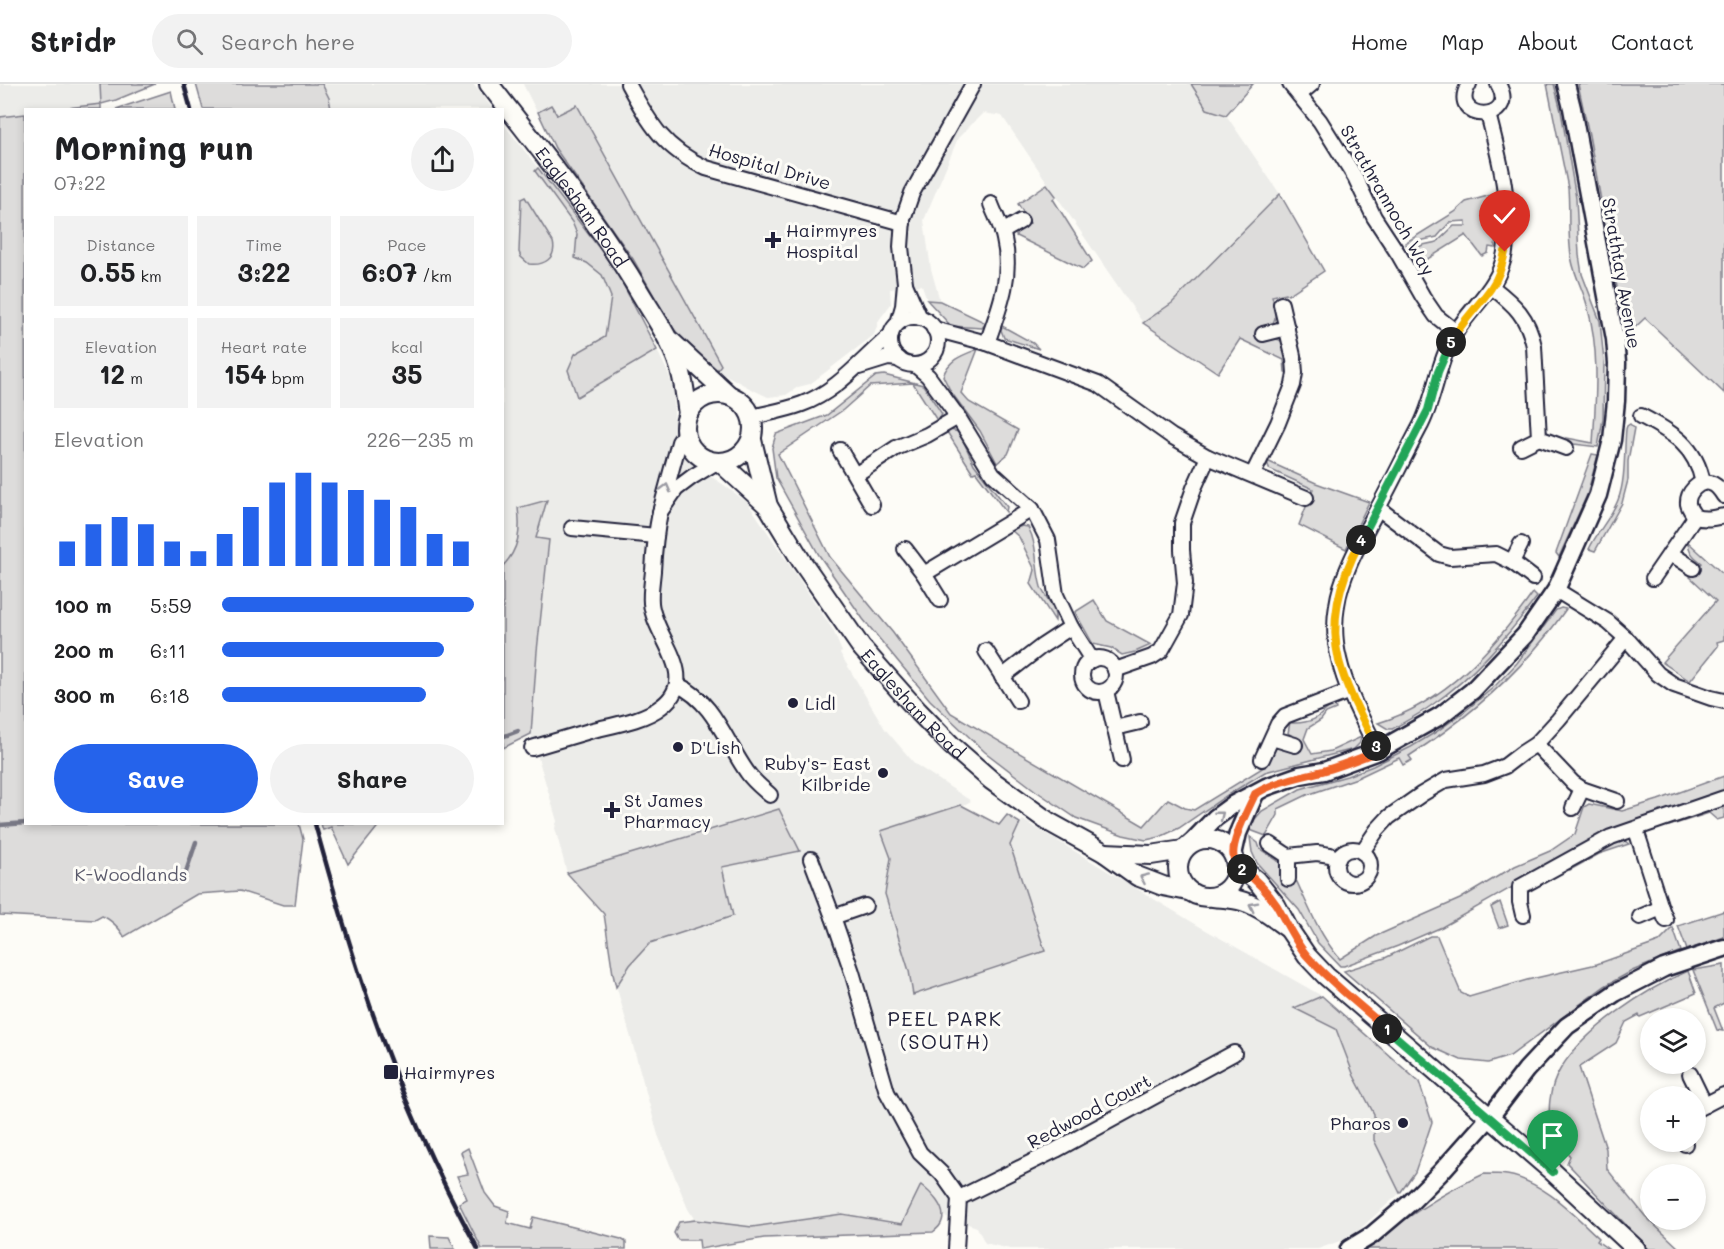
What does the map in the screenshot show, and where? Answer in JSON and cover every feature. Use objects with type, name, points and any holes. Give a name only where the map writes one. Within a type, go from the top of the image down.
[{"type":"main road","name":"Eaglesham Road","points":[[489,84],[538,146],[627,270],[678,361],[688,414]]},
{"type":"main road","name":"Eaglesham Road","points":[[666,337],[730,396]]},
{"type":"main road","points":[[710,395],[730,396],[739,400],[752,417],[754,428],[752,440],[738,458],[717,463],[704,459],[694,452],[688,442],[685,433],[688,414],[700,399],[710,395]]},
{"type":"main road","name":"Eaglesham Road","points":[[752,440],[768,506],[802,562],[861,646],[952,747],[991,780],[1049,822],[1105,853],[1137,876],[1162,886],[1188,891]]},
{"type":"main road","name":"Eaglesham Road","points":[[717,463],[768,506]]},
{"type":"main road","points":[[1288,928],[1249,903],[1204,897],[1188,891],[1182,884],[1178,867],[1187,847],[1197,840],[1215,840],[1222,843],[1276,905],[1288,928],[1308,956],[1326,975],[1553,1172],[1636,1249]]},
{"type":"main road","name":"Eaglesham Road","points":[[1105,853],[1151,855],[1187,847]]},
{"type":"main road","points":[[1213,897],[1221,894],[1233,880],[1236,872],[1235,860]]},
{"type":"street","name":"Hospital Drive","points":[[628,84],[654,129],[688,160],[706,168],[903,223]]},
{"type":"street","points":[[970,339],[951,344],[915,365],[899,359],[892,350],[895,329],[903,306],[905,283],[901,247],[903,223],[912,193],[973,84]]},
{"type":"street","points":[[1295,89],[1312,84]]},
{"type":"street","points":[[1469,84],[1465,92],[1466,104],[1475,113],[1488,114],[1498,108],[1501,102],[1502,90],[1498,84]]},
{"type":"street","name":"Strathtay Avenue","points":[[1187,847],[1215,818],[1234,804],[1280,782],[1324,771],[1378,751],[1440,716],[1472,691],[1525,635],[1556,590],[1598,495],[1611,451],[1617,363],[1616,339],[1566,84]]},
{"type":"street","name":"Strathrannoch Way","points":[[1295,89],[1320,121],[1355,177],[1374,217],[1423,297],[1436,316],[1456,332]]},
{"type":"street","points":[[1378,751],[1350,691],[1339,661],[1336,633],[1337,604],[1358,547],[1428,410],[1438,372],[1456,332],[1492,287],[1501,271],[1505,252],[1507,211],[1505,182],[1488,114]]},
{"type":"street","points":[[987,343],[1005,288],[1006,253],[1002,232],[991,204]]},
{"type":"street","points":[[1002,232],[1021,221]]},
{"type":"street","points":[[905,283],[920,318]]},
{"type":"street","points":[[1492,287],[1518,309],[1531,333],[1539,438]]},
{"type":"street","points":[[1253,474],[1293,386],[1295,373],[1281,304]]},
{"type":"street","points":[[752,417],[803,404],[829,389],[857,368],[895,329],[912,317],[926,320],[938,338],[934,353],[938,389]]},
{"type":"street","points":[[1263,334],[1287,328]]},
{"type":"street","points":[[934,329],[987,343],[1098,384],[1171,436],[1208,457],[1306,498]]},
{"type":"street","points":[[857,368],[888,358],[899,359]]},
{"type":"street","points":[[915,365],[938,389],[993,474],[1032,509],[1048,540],[1056,595],[1071,627],[1092,660]]},
{"type":"street","points":[[1641,416],[1665,429],[1690,450],[1700,468],[1703,483]]},
{"type":"street","points":[[855,475],[896,448],[927,435],[958,417]]},
{"type":"street","points":[[532,748],[647,714],[661,707],[674,695],[678,685],[675,663],[651,604],[660,512],[679,442],[685,433]]},
{"type":"street","points":[[1521,447],[1539,438],[1566,448]]},
{"type":"street","points":[[840,450],[872,505]]},
{"type":"street","points":[[1115,670],[1152,657],[1161,651],[1181,615],[1185,583],[1182,523],[1208,457]]},
{"type":"street","points":[[660,512],[676,489],[717,463]]},
{"type":"street","points":[[1695,517],[1688,504],[1693,489],[1709,482],[1715,485],[1724,496]]},
{"type":"street","points":[[1378,508],[1439,554],[1450,557],[1496,554],[1512,562],[1533,578]]},
{"type":"street","points":[[924,574],[1032,509]]},
{"type":"street","points":[[1695,517],[1705,519],[1724,516]]},
{"type":"street","points":[[1653,578],[1695,517]]},
{"type":"street","points":[[572,528],[656,536]]},
{"type":"street","points":[[1512,562],[1521,544]]},
{"type":"street","points":[[905,549],[940,600]]},
{"type":"street","points":[[1670,553],[1694,568]]},
{"type":"street","points":[[1556,590],[1608,622],[1626,638],[1658,674],[1674,685],[1711,698],[1724,700]]},
{"type":"street","points":[[1002,677],[1071,627]]},
{"type":"street","points":[[1362,852],[1389,817],[1422,794],[1446,780],[1484,774],[1505,766],[1536,744],[1626,638]]},
{"type":"street","points":[[986,651],[1018,701]]},
{"type":"street","points":[[1105,659],[1113,665],[1115,680],[1106,691],[1095,692],[1085,686],[1082,669],[1092,660],[1105,659]]},
{"type":"street","points":[[678,685],[697,696],[710,710],[748,774],[770,795]]},
{"type":"street","points":[[1106,691],[1122,760]]},
{"type":"street","points":[[1262,759],[1278,724],[1285,716],[1350,691]]},
{"type":"street","points":[[1115,728],[1140,722]]},
{"type":"street","points":[[1272,738],[1295,745]]},
{"type":"street","points":[[1536,744],[1582,789],[1617,801]]},
{"type":"street","points":[[1573,808],[1582,789]]},
{"type":"street","points":[[1235,860],[1238,833],[1255,794]]},
{"type":"street","points":[[1523,915],[1520,887],[1611,837],[1724,798]]},
{"type":"street","points":[[1636,830],[1664,914],[1640,917]]},
{"type":"street","points":[[1270,844],[1288,856],[1317,853],[1338,859]]},
{"type":"street","points":[[1347,850],[1362,852],[1368,858],[1370,869],[1368,874],[1360,881],[1349,882],[1340,876],[1337,866],[1338,859],[1347,850]]},
{"type":"street","points":[[1288,856],[1288,879]]},
{"type":"street","points":[[812,859],[852,972],[886,1092],[920,1153],[942,1174],[959,1198],[956,1249]]},
{"type":"street","points":[[834,917],[865,906]]},
{"type":"street","points":[[1349,1249],[1372,1235],[1411,1202],[1440,1173],[1490,1117],[1526,1070],[1567,1026],[1615,993],[1664,968],[1724,948]]},
{"type":"street","name":"Redwood Court","points":[[959,1198],[1056,1150],[1234,1053]]},
{"type":"street","points":[[1690,1074],[1694,1086]]},
{"type":"street","points":[[1706,1105],[1724,1095]]},
{"type":"shaded area","points":[[0,84],[100,84],[101,104],[67,108],[24,108],[24,114],[0,117]]},
{"type":"shaded area","points":[[322,84],[473,84],[492,108],[331,108]]},
{"type":"shaded area","name":"Hairmyres Hospital","points":[[523,84],[1253,84],[1226,115],[1280,194],[1172,303],[1143,323],[1002,116],[983,113],[958,138],[924,220],[931,269],[940,301],[927,300],[922,285],[890,289],[891,304],[879,320],[874,335],[810,384],[798,387],[786,395],[768,397],[717,370],[691,348],[672,327],[633,259],[555,148]]},
{"type":"shaded area","points":[[504,125],[538,168],[535,172],[572,222],[577,234],[577,245],[587,263],[602,275],[611,298],[605,337],[575,354],[577,396],[657,350],[669,375],[674,394],[674,417],[682,451],[707,474],[748,503],[833,630],[842,652],[840,653],[885,729],[915,764],[971,801],[962,806],[999,825],[1007,815],[1020,823],[1023,820],[1197,925],[1322,996],[1295,1008],[1336,1029],[1354,1076],[1374,1114],[1374,1141],[1400,1193],[1351,1237],[1318,1249],[1010,1249],[985,1243],[977,1227],[944,1216],[934,1195],[903,1224],[842,1214],[752,1227],[695,1220],[688,1209],[658,1135],[613,974],[604,914],[567,873],[555,828],[557,821],[531,734],[549,540],[536,539],[547,500],[520,525],[518,542],[504,565]]},
{"type":"green space","points":[[100,84],[155,84],[101,104]]},
{"type":"green space","points":[[196,84],[322,84],[331,108],[203,108]]},
{"type":"green space","points":[[1191,84],[1253,84],[1226,115],[1207,109]]},
{"type":"green space","points":[[1547,84],[1554,84],[1561,111],[1576,198],[1582,274],[1600,321],[1604,362],[1603,419],[1598,447],[1574,444],[1567,438],[1593,443],[1596,391],[1595,356],[1587,305],[1572,261],[1568,188]]},
{"type":"green space","points":[[1578,84],[1724,84],[1724,393],[1645,318],[1626,336]]},
{"type":"green space","points":[[171,91],[175,108],[119,108]]},
{"type":"green space","points":[[101,104],[101,108],[67,108]]},
{"type":"green space","points":[[551,105],[557,115],[577,105],[721,365],[717,370],[691,348],[672,327],[633,259],[555,148],[538,112]]},
{"type":"green space","name":"K-Woodlands","points":[[24,114],[24,825],[299,825],[303,839],[295,905],[283,905],[240,891],[197,894],[124,937],[115,925],[102,916],[95,920],[0,915],[0,117]]},
{"type":"green space","points":[[538,168],[615,269],[657,350],[577,397],[568,370],[575,354],[605,337],[611,297],[602,275],[587,263],[575,258],[577,234],[572,222],[535,171]]},
{"type":"green space","points":[[1047,184],[1056,196],[1053,199],[1092,261],[1083,269],[1016,236],[1016,233],[1030,223],[1018,204]]},
{"type":"green space","points":[[1280,194],[1324,271],[1288,295],[1286,293],[1272,296],[1276,310],[1275,320],[1273,323],[1260,327],[1262,341],[1274,339],[1283,343],[1287,353],[1289,373],[1285,372],[1284,360],[1240,339],[1218,373],[1143,323],[1172,303]]},
{"type":"green space","points":[[1495,194],[1497,215],[1495,248],[1489,247],[1488,253],[1482,256],[1466,235],[1418,265],[1410,251],[1437,242],[1454,226],[1466,226],[1466,221],[1450,222],[1437,237],[1419,241],[1408,247],[1405,243],[1455,212],[1466,202]]},
{"type":"green space","points":[[525,197],[553,242],[551,257],[540,264],[529,264],[519,252],[521,199]]},
{"type":"green space","points":[[927,300],[940,301],[986,323],[982,328],[951,326]]},
{"type":"green space","points":[[1002,326],[1033,343],[1039,349],[1004,338]]},
{"type":"green space","points":[[978,349],[961,393],[969,402],[1018,430],[1008,454],[997,463],[980,431],[951,392],[943,376],[949,365]]},
{"type":"green space","points":[[884,375],[923,385],[942,414],[938,422],[913,383],[870,386],[843,410],[778,454],[830,557],[893,633],[951,713],[1144,826],[1168,799],[1194,810],[1264,767],[1272,750],[1279,747],[1294,752],[1298,740],[1288,733],[1290,722],[1300,723],[1313,719],[1335,705],[1336,709],[1326,713],[1321,720],[1308,728],[1304,739],[1312,754],[1331,751],[1361,737],[1360,743],[1354,749],[1265,772],[1179,828],[1160,837],[1146,840],[1123,835],[1076,818],[985,752],[930,700],[863,619],[819,555],[776,478],[772,448],[776,434],[827,415],[876,376]]},
{"type":"green space","points":[[1630,424],[1634,428],[1628,461],[1628,480],[1622,503],[1595,551],[1589,549],[1612,513],[1621,492],[1626,429]]},
{"type":"green space","points":[[950,430],[959,432],[974,464],[1007,507],[1006,512],[976,472],[973,473],[947,432]]},
{"type":"green space","points":[[1592,454],[1598,455],[1587,495],[1559,557],[1556,553]]},
{"type":"green space","points":[[1267,461],[1316,483],[1369,502],[1346,549],[1299,525],[1313,489],[1269,469]]},
{"type":"green space","points":[[547,500],[536,538],[549,540],[531,734],[504,748],[504,565],[513,553],[518,539],[518,508]]},
{"type":"green space","points":[[1022,526],[1028,527],[1031,534],[1041,587],[1053,607],[1055,621],[1031,584],[1035,570],[1019,537],[1011,530]]},
{"type":"green space","points":[[1688,542],[1724,575],[1724,640],[1717,642],[1718,646],[1690,681],[1662,662],[1716,601],[1690,577],[1702,563],[1692,554]]},
{"type":"green space","points":[[1533,593],[1537,597],[1514,627],[1462,682],[1427,708],[1392,729],[1378,723],[1402,714],[1446,688],[1502,634]]},
{"type":"green space","points":[[1094,600],[1107,621],[1151,645],[1122,655],[1111,648],[1093,644],[1075,612]]},
{"type":"green space","points":[[1566,609],[1533,652],[1514,672],[1454,725],[1409,756],[1412,760],[1403,765],[1399,758],[1357,778],[1307,795],[1278,809],[1278,815],[1266,836],[1250,830],[1262,811],[1300,789],[1373,766],[1436,732],[1495,686],[1517,663],[1556,610]]},
{"type":"green space","points":[[1724,776],[1724,793],[1551,865],[1442,927],[1344,966],[1340,966],[1318,943],[1299,910],[1257,863],[1252,852],[1250,837],[1258,843],[1260,849],[1281,865],[1282,882],[1297,882],[1321,932],[1340,959],[1376,936],[1460,899],[1515,866],[1550,851],[1575,834],[1584,807],[1589,804],[1622,811]]},
{"type":"green space","points":[[1724,802],[1724,818],[1717,820],[1709,813],[1669,826],[1668,822]]},
{"type":"green space","points":[[961,805],[999,825],[1007,815],[1020,823],[1010,845],[1045,951],[913,995],[909,971],[885,894],[891,858],[881,831]]},
{"type":"green space","points":[[779,809],[800,851],[722,867],[733,916],[650,943],[630,965],[616,987],[604,914],[567,873]]},
{"type":"green space","points":[[321,825],[379,825],[348,864],[331,827],[323,830]]},
{"type":"green space","points":[[1622,839],[1629,844],[1599,854],[1570,870],[1570,864]]},
{"type":"green space","points":[[1500,902],[1508,925],[1499,928],[1491,907]]},
{"type":"green space","points":[[1724,911],[1724,937],[1687,950],[1678,926]]},
{"type":"green space","points":[[1673,928],[1681,951],[1632,971],[1605,986],[1510,1056],[1488,1063],[1461,1060],[1432,1047],[1344,971],[1385,958],[1430,936],[1437,936],[1461,993],[1469,997],[1527,980],[1597,964],[1659,942]]},
{"type":"green space","points":[[1724,965],[1724,1003],[1714,1008],[1723,1031],[1717,1030],[1693,970]]},
{"type":"green space","points":[[1688,971],[1696,993],[1661,1008],[1640,1008],[1640,1017],[1639,1015],[1626,1022],[1616,1043],[1579,1067],[1606,1149],[1607,1169],[1640,1210],[1640,1230],[1660,1230],[1680,1249],[1649,1249],[1567,1163],[1570,1156],[1553,1134],[1549,1109],[1551,1092],[1557,1075],[1585,1039],[1636,999]]},
{"type":"green space","points":[[1322,996],[1419,1082],[1432,1122],[1415,1172],[1400,1193],[1374,1140],[1374,1114],[1354,1076],[1336,1029],[1294,1008]]},
{"type":"green space","points":[[468,1148],[485,1193],[495,1206],[509,1211],[507,1223],[530,1229],[533,1217],[621,1239],[626,1242],[626,1249],[482,1249],[459,1203],[467,1199],[457,1176],[468,1174],[461,1152]]},
{"type":"green space","points":[[1484,1174],[1507,1175],[1533,1184],[1579,1219],[1599,1238],[1597,1241],[1608,1249],[1364,1249],[1437,1199]]},
{"type":"green space","points":[[921,1185],[933,1196],[942,1211],[941,1223],[933,1232],[764,1238],[700,1249],[699,1240],[678,1240],[674,1233],[679,1222],[695,1220],[752,1227],[842,1214],[902,1224]]},
{"type":"green space","points":[[430,1236],[449,1237],[455,1249],[431,1249]]},
{"type":"waterway","points":[[504,736],[518,731]]},
{"type":"waterway","points":[[0,825],[24,823]]},
{"type":"waterway","points":[[183,881],[196,842]]},
{"type":"railway","points":[[184,84],[190,108]]},
{"type":"railway","points":[[315,825],[350,945],[387,1053],[429,1153],[478,1249]]},
{"type":"place","name":"Hairmyres Hospital","points":[[773,240]]},
{"type":"place","name":"Lidl","points":[[793,703]]},
{"type":"place","name":"D'Lish","points":[[678,747]]},
{"type":"place","name":"Ruby's- East Kilbride","points":[[883,773]]},
{"type":"place","name":"St James Pharmacy","points":[[612,810]]},
{"type":"place","name":"Hairmyres","points":[[391,1072]]},
{"type":"place","name":"Pharos","points":[[1403,1123]]},
{"type":"district","name":"PEEL PARK (SOUTH)","points":[[945,1030]]},
{"type":"route","points":[[1505,252],[1501,271],[1492,287],[1456,332],[1438,372],[1428,410],[1358,547],[1337,604],[1336,643],[1339,661],[1350,691],[1378,751],[1324,771],[1280,782],[1255,794],[1238,833],[1233,855],[1236,864],[1256,880],[1276,905],[1288,928],[1308,956],[1326,975],[1553,1172]]}]
